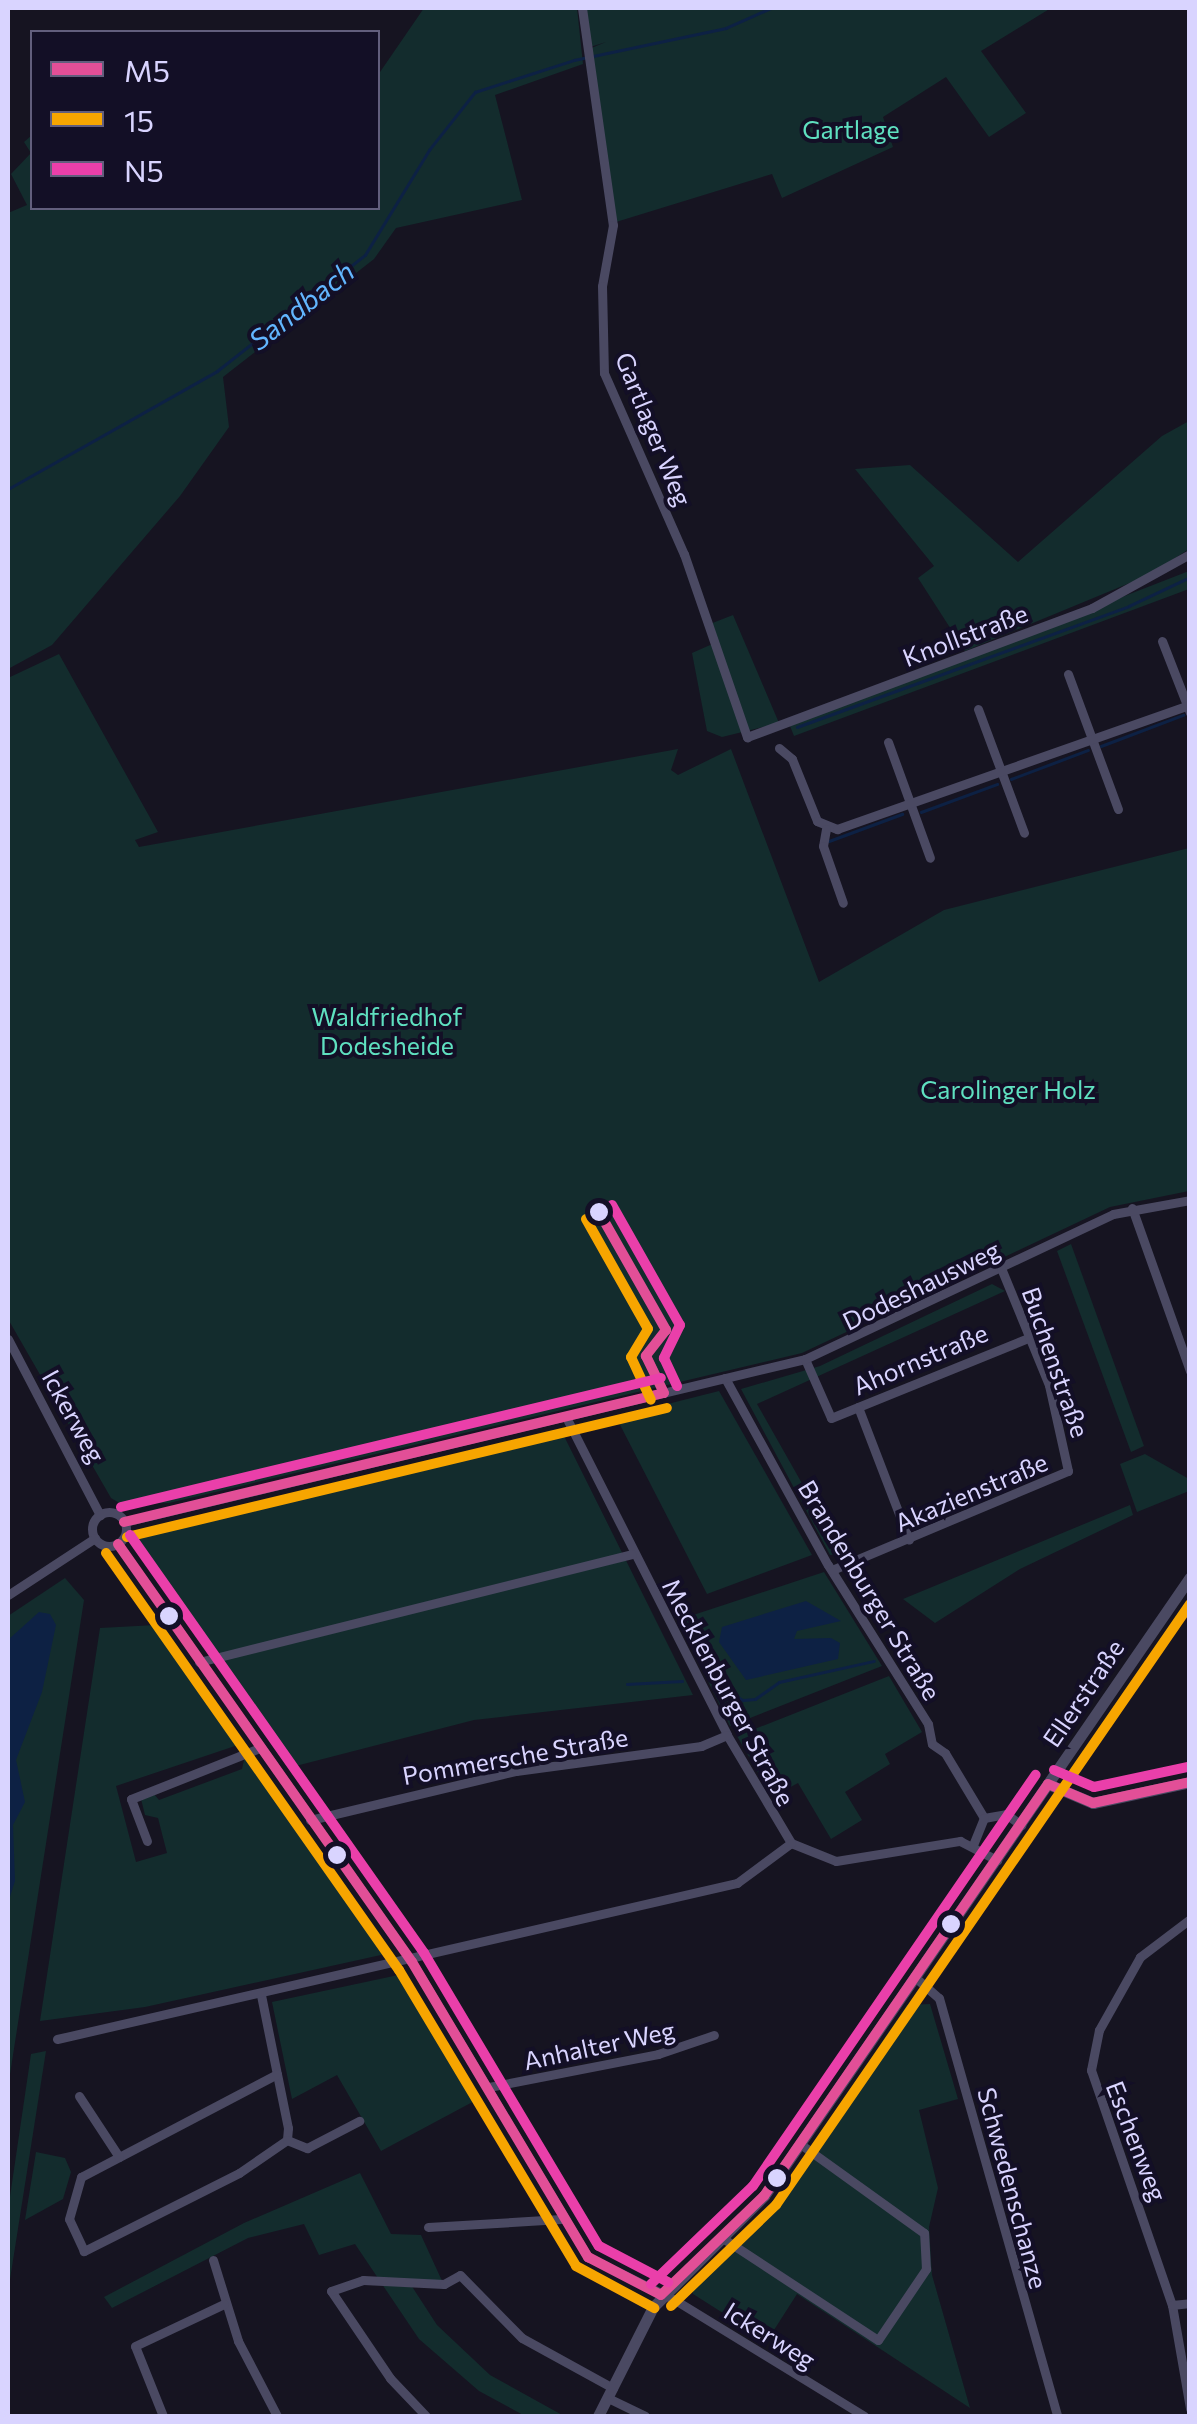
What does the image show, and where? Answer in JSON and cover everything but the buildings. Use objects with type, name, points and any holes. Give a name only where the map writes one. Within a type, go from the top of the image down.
[{"type":"street","name":"Gartlager Weg","points":[[582,8],[585,52],[612,225],[602,286],[604,373],[684,554],[747,737]]},
{"type":"street","name":"Knollstraße","points":[[747,737],[1092,608],[1190,554]]},
{"type":"street","points":[[826,829],[912,808],[1189,708],[1162,640]]},
{"type":"street","points":[[1068,674],[1118,809]]},
{"type":"street","points":[[978,709],[1024,833]]},
{"type":"street","points":[[888,742],[930,858]]},
{"type":"street","points":[[780,748],[792,759],[826,829],[823,846],[844,903]]},
{"type":"street","name":"Dodeshausweg","points":[[124,1522],[806,1359],[1132,1208],[1190,1200]]},
{"type":"street","points":[[1132,1208],[1190,1371]]},
{"type":"street","name":"Buchenstraße","points":[[1001,1268],[1049,1385],[1068,1471]]},
{"type":"street","name":"Ahornstraße","points":[[806,1359],[831,1418],[1030,1337]]},
{"type":"street","name":"Ickerweg","points":[[8,1339],[100,1515]]},
{"type":"street","points":[[646,1356],[664,1393]]},
{"type":"street","name":"Brandenburger Straße","points":[[725,1378],[832,1570],[928,1724],[932,1744],[945,1754],[984,1818]]},
{"type":"street","points":[[858,1407],[908,1540]]},
{"type":"street","name":"Mecklenburger Straße","points":[[566,1417],[727,1735],[792,1843],[836,1861],[934,1841],[974,1845]]},
{"type":"street","name":"Akazienstraße","points":[[832,1570],[1068,1471]]},
{"type":"street","points":[[8,1595],[95,1538],[100,1515],[111,1513],[124,1522],[118,1544],[104,1546],[95,1538]]},
{"type":"street","name":"Ickerweg","points":[[118,1544],[412,1962],[489,2087],[561,2219],[598,2264],[661,2295],[864,2416]]},
{"type":"street","points":[[199,1662],[632,1554]]},
{"type":"street","name":"Ellerstraße","points":[[598,2416],[661,2295],[724,2239],[800,2144],[1190,1577]]},
{"type":"street","name":"Pommersche Straße","points":[[310,1820],[516,1771],[701,1746],[727,1735]]},
{"type":"street","points":[[147,1841],[131,1799],[260,1748]]},
{"type":"street","points":[[1048,1784],[1093,1803],[1190,1782]]},
{"type":"street","points":[[997,1860],[974,1845],[984,1818],[1006,1814],[1021,1825]]},
{"type":"street","points":[[56,2040],[412,1962],[737,1883],[792,1843]]},
{"type":"street","name":"Eschenweg","points":[[1190,1920],[1140,1958],[1099,2030],[1092,2070],[1172,2305],[1190,2408]]},
{"type":"street","name":"Schwedenschanze","points":[[917,1978],[938,1998],[1057,2416]]},
{"type":"street","points":[[260,1995],[288,2140]]},
{"type":"street","name":"Anhalter Weg","points":[[489,2087],[658,2054],[714,2035]]},
{"type":"street","points":[[277,2074],[74,2184],[70,2228],[84,2251],[239,2173],[288,2140]]},
{"type":"street","points":[[79,2096],[120,2157]]},
{"type":"street","points":[[288,2140],[307,2148],[358,2122]]},
{"type":"street","points":[[724,2239],[878,2340],[926,2269],[924,2233],[800,2144]]},
{"type":"street","points":[[428,2227],[561,2219]]},
{"type":"street","points":[[212,2260],[224,2304],[277,2416]]},
{"type":"street","points":[[426,2416],[390,2378],[330,2291],[363,2280],[444,2284],[460,2275],[522,2338],[645,2416]]},
{"type":"street","points":[[1172,2305],[1190,2303]]},
{"type":"street","points":[[161,2416],[134,2346],[224,2304]]},
{"type":"green space","points":[[424,8],[577,8],[583,64],[495,95],[522,200],[396,228],[374,259],[223,377],[229,427],[180,496],[52,645],[8,669],[8,213],[27,205],[11,174],[30,154],[30,210],[380,210],[380,72]]},
{"type":"green space","name":"Gartlage","points":[[584,8],[1051,8],[981,51],[1026,113],[989,137],[946,77],[883,117],[893,147],[782,198],[772,174],[616,222],[589,49],[606,42],[587,48]]},
{"type":"green space","points":[[1189,421],[1189,549],[1149,575],[965,651],[918,578],[934,566],[855,469],[910,465],[1018,562],[1162,436]]},
{"type":"green space","points":[[1189,571],[1189,589],[794,736],[790,726]]},
{"type":"green space","points":[[733,615],[779,723],[722,737],[707,731],[692,653],[717,642],[710,624]]},
{"type":"green space","points":[[59,654],[158,832],[135,840],[139,847],[678,749],[671,770],[678,775],[731,749],[819,982],[944,910],[1189,848],[1189,1191],[1110,1207],[802,1353],[169,1503],[121,1504],[111,1498],[8,1319],[8,678]]},
{"type":"green space","points":[[1071,1244],[1144,1446],[1131,1452],[1057,1251]]},
{"type":"green space","points":[[992,1284],[1005,1291],[757,1404],[842,1554],[830,1555],[741,1389],[820,1366]]},
{"type":"green space","points":[[719,1391],[812,1555],[707,1594],[616,1417]]},
{"type":"green space","points":[[561,1430],[693,1695],[474,1720],[288,1768],[134,1546],[140,1534],[158,1525]]},
{"type":"green space","points":[[1145,1454],[1189,1479],[1189,1491],[1137,1512],[1120,1464]]},
{"type":"green space","points":[[1130,1505],[1133,1515],[1020,1569],[935,1623],[903,1599]]},
{"type":"green space","points":[[824,1572],[882,1666],[730,1726],[678,1620]]},
{"type":"green space","points":[[65,1578],[84,1600],[8,2087],[8,1616]]},
{"type":"green space","points":[[156,1625],[241,1744],[116,1786],[136,1862],[167,1853],[158,1818],[145,1815],[141,1799],[154,1794],[159,1800],[242,1769],[244,1760],[253,1757],[390,1953],[145,2007],[40,2021],[100,1628]]},
{"type":"green space","points":[[889,1676],[922,1732],[885,1754],[890,1764],[845,1792],[862,1820],[831,1839],[798,1783],[772,1797],[737,1736]]},
{"type":"green space","points":[[403,1974],[480,2098],[381,2151],[337,2075],[292,2099],[272,2002]]},
{"type":"green space","points":[[930,2004],[958,2099],[919,2110],[938,2188],[929,2227],[932,2275],[970,2408],[797,2294],[767,2341],[693,2294],[692,2284],[757,2227],[907,2005]]},
{"type":"green space","points":[[46,2051],[8,2292],[8,2210],[31,2054]]},
{"type":"green space","points":[[36,2152],[65,2158],[71,2172],[63,2199],[25,2220]]},
{"type":"green space","points":[[360,2173],[391,2234],[421,2235],[443,2283],[411,2285],[437,2325],[490,2375],[564,2416],[525,2416],[479,2391],[419,2339],[355,2244],[319,2255],[304,2224],[248,2238],[112,2308],[104,2297],[244,2223]]},
{"type":"water","points":[[806,1601],[841,1621],[797,1631],[794,1639],[831,1638],[840,1643],[838,1659],[746,1680],[719,1642],[722,1627]]},
{"type":"water","points":[[39,1612],[50,1614],[56,1625],[42,1692],[16,1760],[25,1802],[13,1825],[15,1881],[8,1903],[8,1640]]},
{"type":"waterway","name":"Sandbach","points":[[8,489],[217,371],[365,255],[429,150],[475,92],[574,60],[726,28],[771,8]]},
{"type":"waterway","points":[[797,727],[1129,606],[1190,577]]},
{"type":"waterway","points":[[1101,746],[1183,715]]},
{"type":"waterway","points":[[1011,779],[1088,750]]},
{"type":"waterway","points":[[921,812],[997,784]]},
{"type":"waterway","points":[[829,841],[902,814]]},
{"type":"waterway","points":[[714,1682],[743,1700],[755,1699],[779,1682],[874,1661]]},
{"type":"waterway","points":[[627,1684],[682,1681]]},
{"type":"transit line","name":"N5","points":[[612,1205],[680,1325],[664,1358],[677,1386]]},
{"type":"transit line","name":"M5","points":[[599,1212],[666,1330],[646,1356],[664,1393]]},
{"type":"transit line","name":"15","points":[[586,1219],[648,1329],[631,1357],[651,1400]]},
{"type":"transit line","name":"N5","points":[[121,1507],[661,1378]]},
{"type":"transit line","name":"M5","points":[[124,1522],[664,1393]]},
{"type":"transit line","name":"15","points":[[127,1537],[667,1408]]},
{"type":"transit line","name":"N5","points":[[130,1535],[424,1953],[599,2246],[668,2282]]},
{"type":"transit line","name":"M5","points":[[118,1544],[412,1962],[588,2257],[661,2295]]},
{"type":"transit line","name":"15","points":[[106,1553],[399,1970],[576,2266],[654,2308]]},
{"type":"transit line","name":"15","points":[[671,2306],[776,2205],[1190,1604]]},
{"type":"transit line","name":"N5","points":[[1054,1770],[1094,1787],[1187,1767]]},
{"type":"transit line","name":"N5","points":[[651,2284],[753,2186],[1036,1775]]},
{"type":"transit line","name":"M5","points":[[1048,1784],[1093,1803],[1190,1782]]},
{"type":"transit line","name":"M5","points":[[661,2295],[764,2196],[1048,1784]]},
{"type":"park label","name":"Waldfriedhof Dodesheide","points":[[387,1032]]},
{"type":"park label","name":"Carolinger Holz","points":[[1008,1089]]}]
